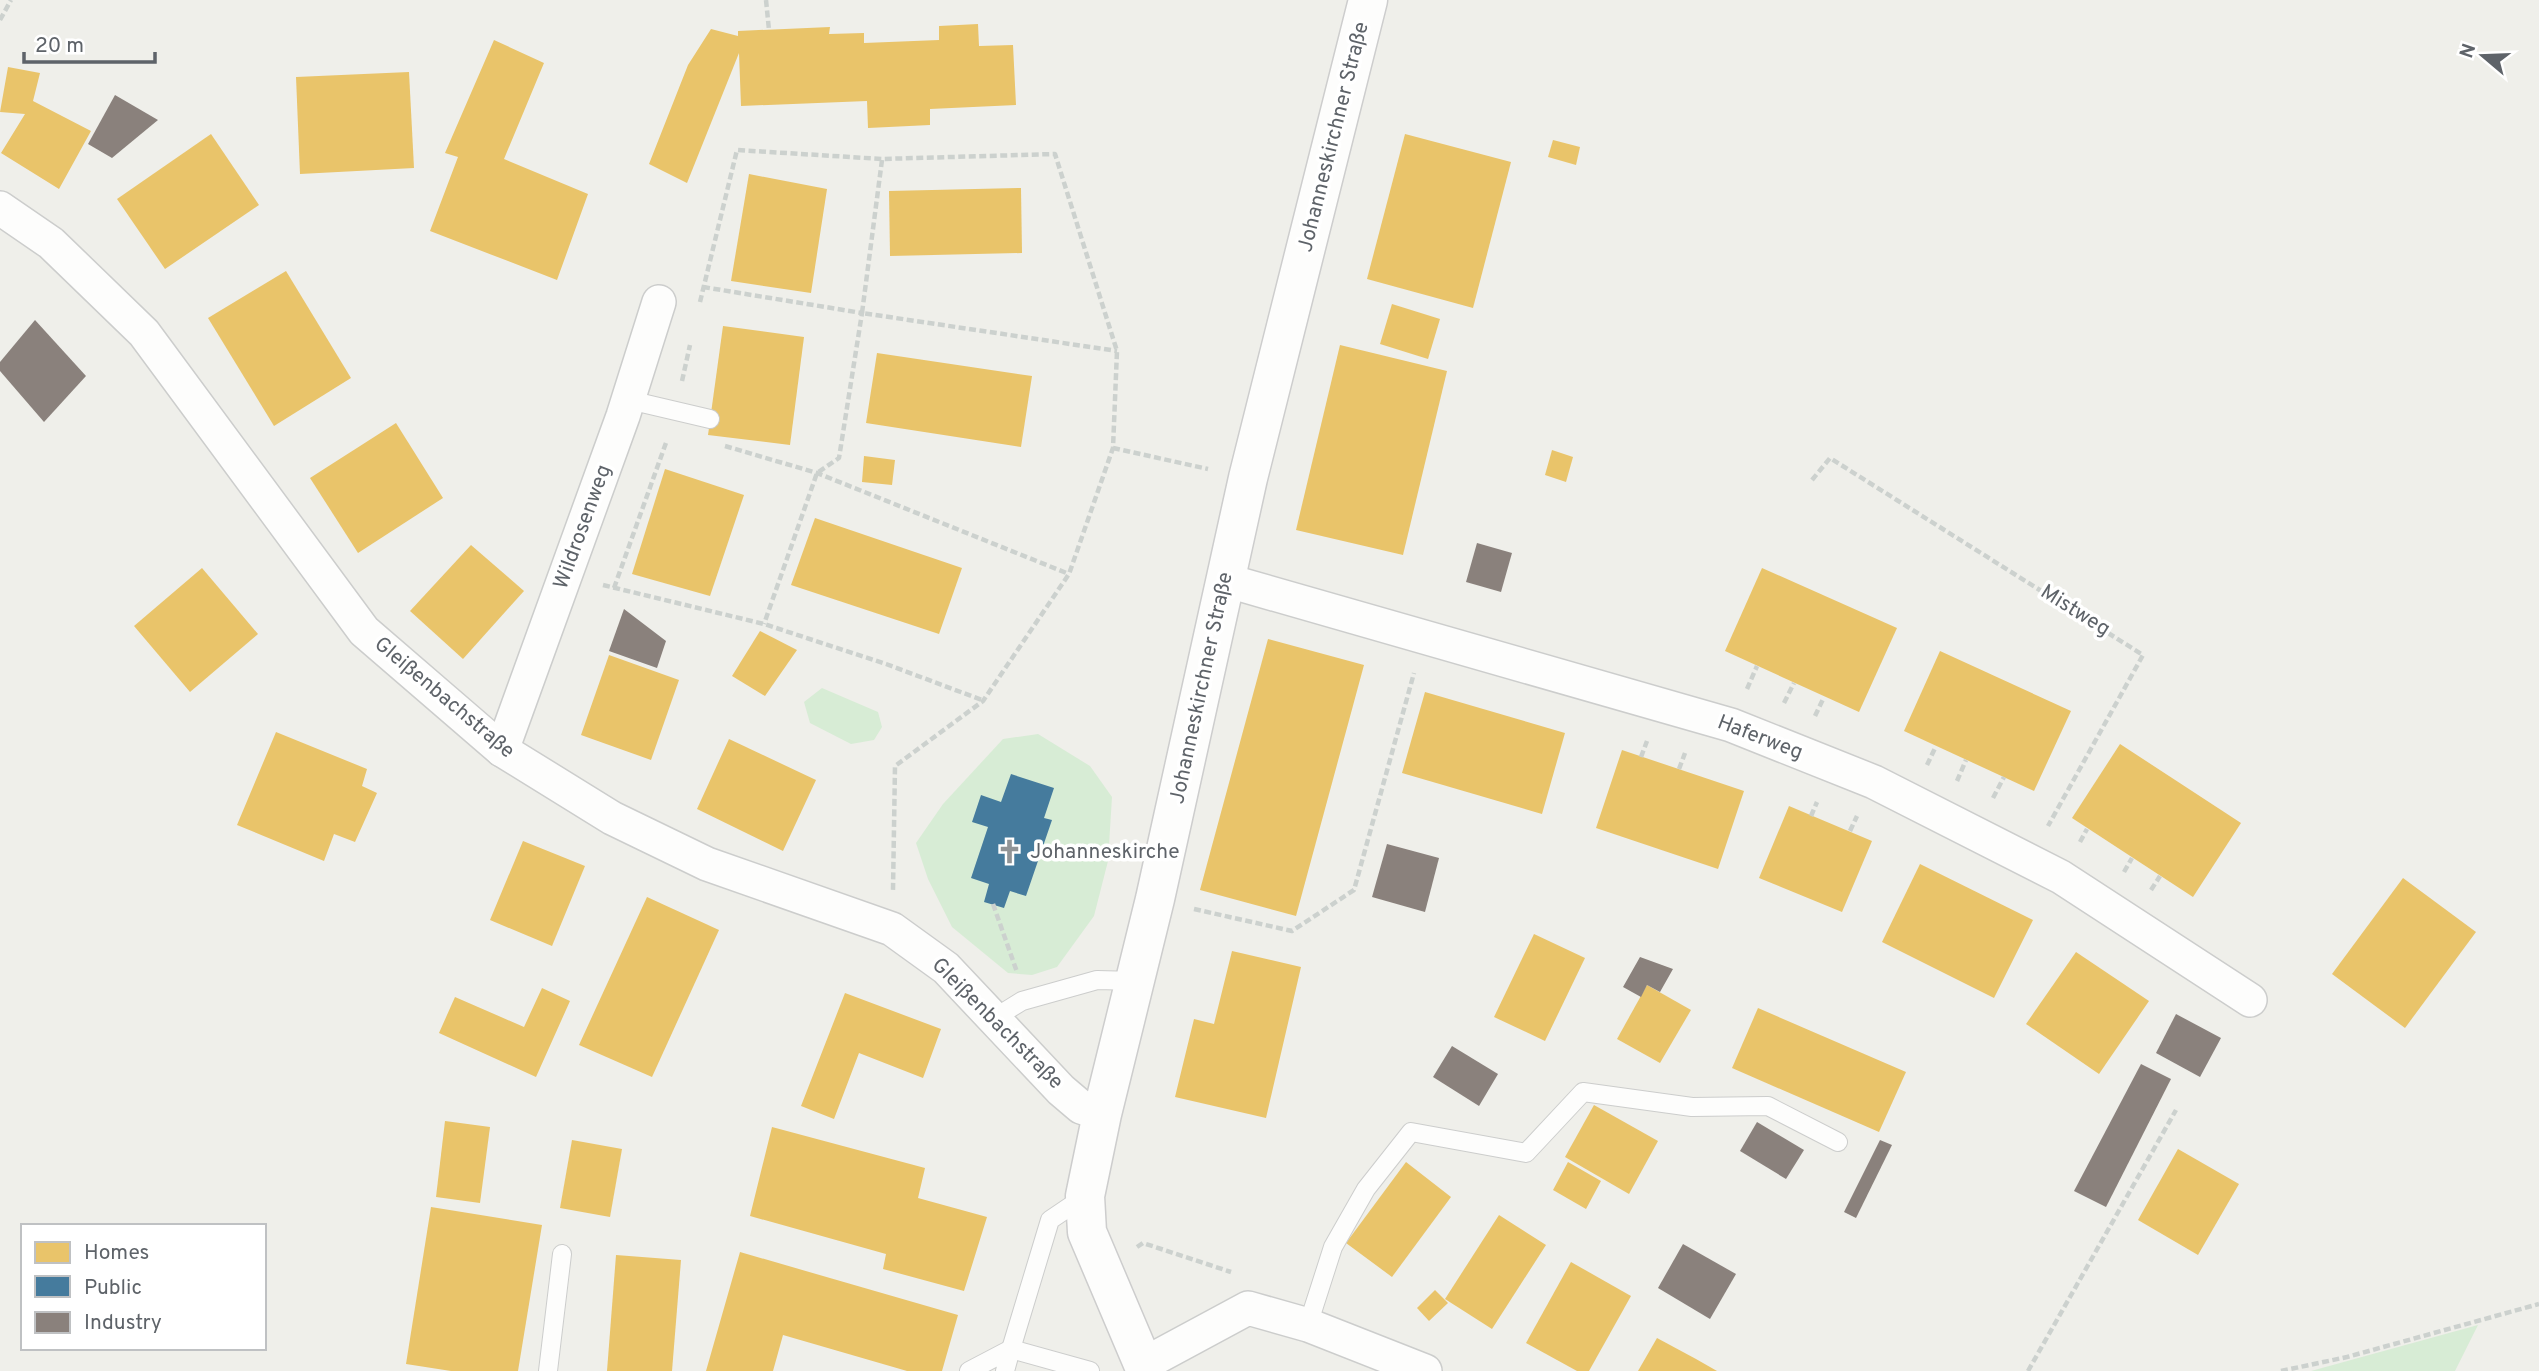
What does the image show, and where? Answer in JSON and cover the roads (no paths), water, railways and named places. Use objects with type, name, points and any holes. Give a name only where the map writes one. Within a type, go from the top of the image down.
[{"type":"street","name":"Johanneskirchner Straße","points":[[1140,1368],[1087,1232],[1085,1196],[1102,1114],[1156,899],[1248,478],[1368,0]]},
{"type":"street","name":"Gleißenbachstraße","points":[[0,208],[51,243],[144,333],[364,631],[502,750],[612,818],[707,864],[892,929],[946,968],[1061,1090],[1081,1107],[1102,1114]]},
{"type":"street","name":"Wildrosenweg","points":[[502,750],[629,400],[659,302]]},
{"type":"street","name":"Haferweg","points":[[1225,580],[1731,725],[1874,782],[2061,877],[2250,1000]]},
{"type":"street","points":[[1140,1368],[1248,1308],[1308,1325],[1425,1371]]},
{"type":"lane","points":[[629,400],[710,419]]},
{"type":"lane","points":[[993,1019],[1022,1001],[1097,980],[1136,981]]},
{"type":"lane","points":[[1308,1325],[1333,1247],[1366,1189],[1411,1132],[1526,1153],[1583,1092],[1692,1107],[1768,1106],[1838,1142]]},
{"type":"lane","points":[[1005,1371],[1050,1220],[1085,1196]]},
{"type":"lane","points":[[548,1371],[562,1254]]},
{"type":"lane","points":[[969,1371],[1011,1349],[1090,1371]]},
{"type":"place","name":"Johanneskirche","points":[[1010,852]]}]
